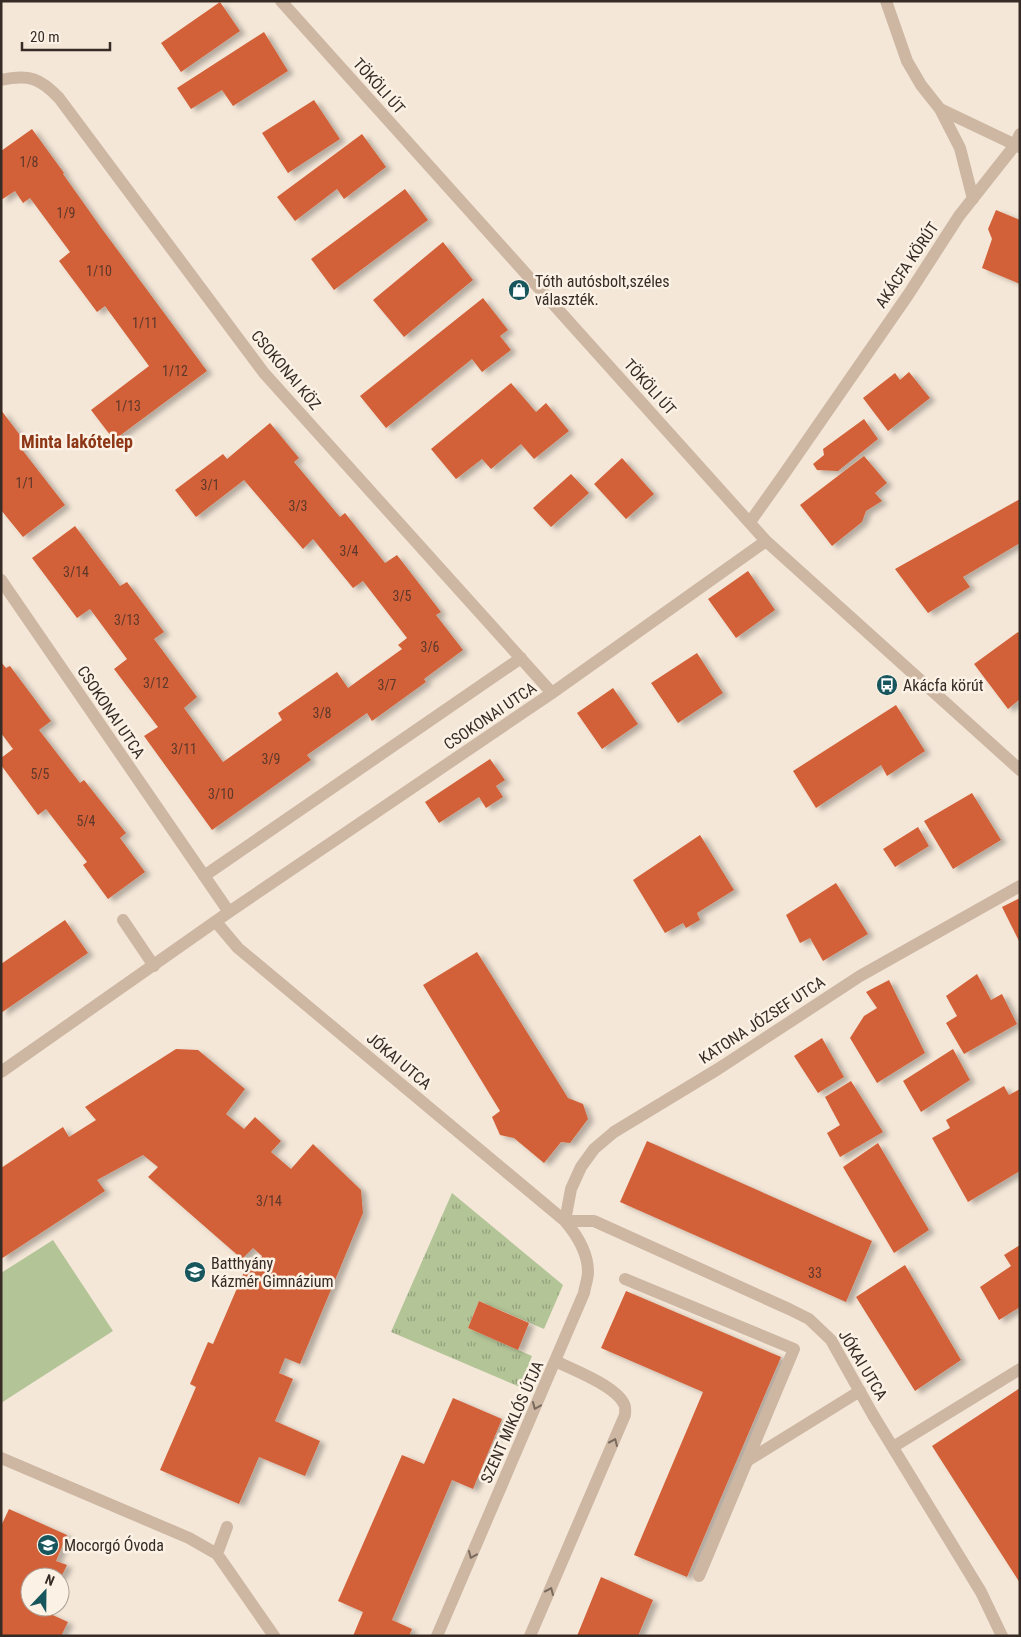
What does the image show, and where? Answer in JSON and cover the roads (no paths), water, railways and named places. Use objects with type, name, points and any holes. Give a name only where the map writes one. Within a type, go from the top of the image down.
[{"type":"street","name":"TÖKÖLI ÚT","points":[[281,1],[766,541],[1020,770]]},
{"type":"street","name":"AKÁCFA KÖRÚT","points":[[886,1],[907,61],[921,85],[940,109],[960,148],[973,199]]},
{"type":"street","name":"CSOKONAI KÖZ","points":[[1,80],[28,77],[46,84],[59,98],[264,373],[552,693]]},
{"type":"street","name":"AKÁCFA KÖRÚT","points":[[750,522],[908,295],[959,216],[1018,142],[940,109]]},
{"type":"street","name":"CSOKONAI UTCA","points":[[1,1072],[229,912],[552,693],[766,541]]},
{"type":"street","name":"CSOKONAI UTCA","points":[[1,580],[229,912]]},
{"type":"street","points":[[204,876],[521,658]]},
{"type":"street","name":"KATONA JÓZSEF UTCA","points":[[565,1221],[572,1190],[581,1167],[594,1149],[614,1132],[718,1069],[860,976],[1020,886]]},
{"type":"street","points":[[122,920],[154,966]]},
{"type":"street","name":"JÓKAI UTCA","points":[[216,922],[238,948],[565,1221],[577,1235],[585,1253],[588,1272],[584,1293],[555,1361]]},
{"type":"street","name":"JÓKAI UTCA","points":[[565,1221],[594,1221],[809,1319],[831,1340],[893,1448],[980,1592],[1002,1636]]},
{"type":"street","points":[[625,1279],[794,1349],[699,1576]]},
{"type":"street","name":"SZENT MIKLÓS ÚTJA","points":[[437,1636],[555,1361],[602,1384],[619,1396],[625,1405],[625,1415],[530,1636]]},
{"type":"street","points":[[893,1448],[1020,1369]]},
{"type":"street","points":[[747,1462],[860,1391]]},
{"type":"street","points":[[1,1458],[189,1538],[217,1554],[274,1636]]},
{"type":"street","points":[[217,1554],[227,1527]]},
{"type":"place","name":"Tóth autósbolt,széles választék.","points":[[519,290]]},
{"type":"place","name":"Akácfa körút","points":[[887,685]]},
{"type":"place","name":"Batthyány Kázmér Gimnázium","points":[[195,1272]]},
{"type":"place","name":"Mocorgó Óvoda","points":[[48,1545]]},
{"type":"district","name":"Minta lakótelep","points":[[77,441]]}]
